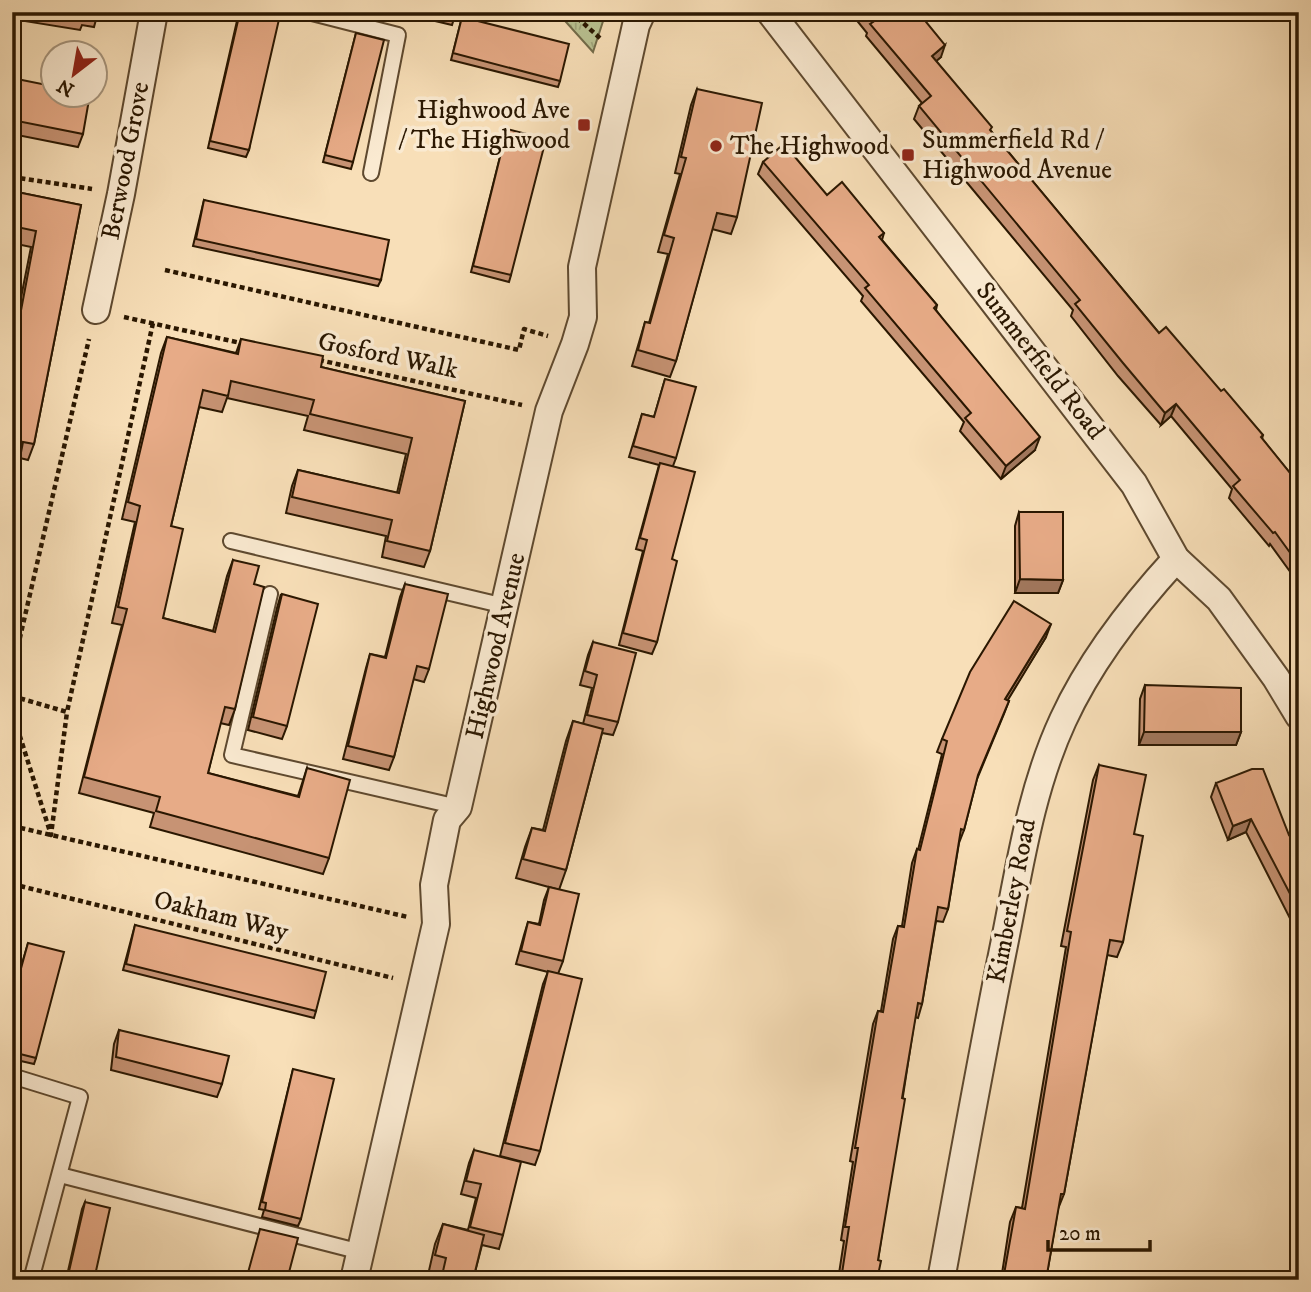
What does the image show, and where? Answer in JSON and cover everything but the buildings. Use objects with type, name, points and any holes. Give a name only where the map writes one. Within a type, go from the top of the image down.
[{"type":"street","name":"Berwood Grove","points":[[96,310],[121,194],[154,12]]},
{"type":"street","name":"Highwood Avenue","points":[[354,1280],[436,924],[434,885],[447,820],[458,807],[549,411],[583,317],[583,267],[627,60],[642,12]]},
{"type":"street","name":"Summerfield Road","points":[[770,12],[1134,484],[1176,559],[1219,599],[1276,678],[1299,716]]},
{"type":"street","name":"Kimberley Road","points":[[941,1280],[980,1063],[1032,805],[1063,720],[1099,657],[1145,593],[1176,559]]},
{"type":"lane","points":[[308,12],[398,35],[371,173]]},
{"type":"lane","points":[[231,541],[505,606]]},
{"type":"lane","points":[[270,594],[232,755],[458,807]]},
{"type":"lane","points":[[12,1076],[80,1097],[31,1280]]},
{"type":"lane","points":[[60,1175],[361,1252]]},
{"type":"path","points":[[571,12],[582,25],[627,60]]},
{"type":"path","points":[[12,177],[121,194]]},
{"type":"path","name":"Gosford Walk","points":[[165,270],[519,350],[524,330],[575,344]]},
{"type":"path","points":[[12,672],[96,310],[258,347]]},
{"type":"path","points":[[51,835],[67,712],[153,323]]},
{"type":"path","name":"Gosford Walk","points":[[311,359],[549,411]]},
{"type":"path","points":[[12,696],[67,712]]},
{"type":"path","points":[[12,711],[51,835]]},
{"type":"path","points":[[12,826],[436,924]]},
{"type":"path","name":"Oakham Way","points":[[12,884],[421,985]]},
{"type":"green space","points":[[557,12],[606,12],[593,52]]},
{"type":"place","name":"Highwood Ave / The Highwood","points":[[584,125]]},
{"type":"place","name":"The Highwood","points":[[716,146]]},
{"type":"place","name":"Summerfield Rd / Highwood Avenue","points":[[908,155]]}]
